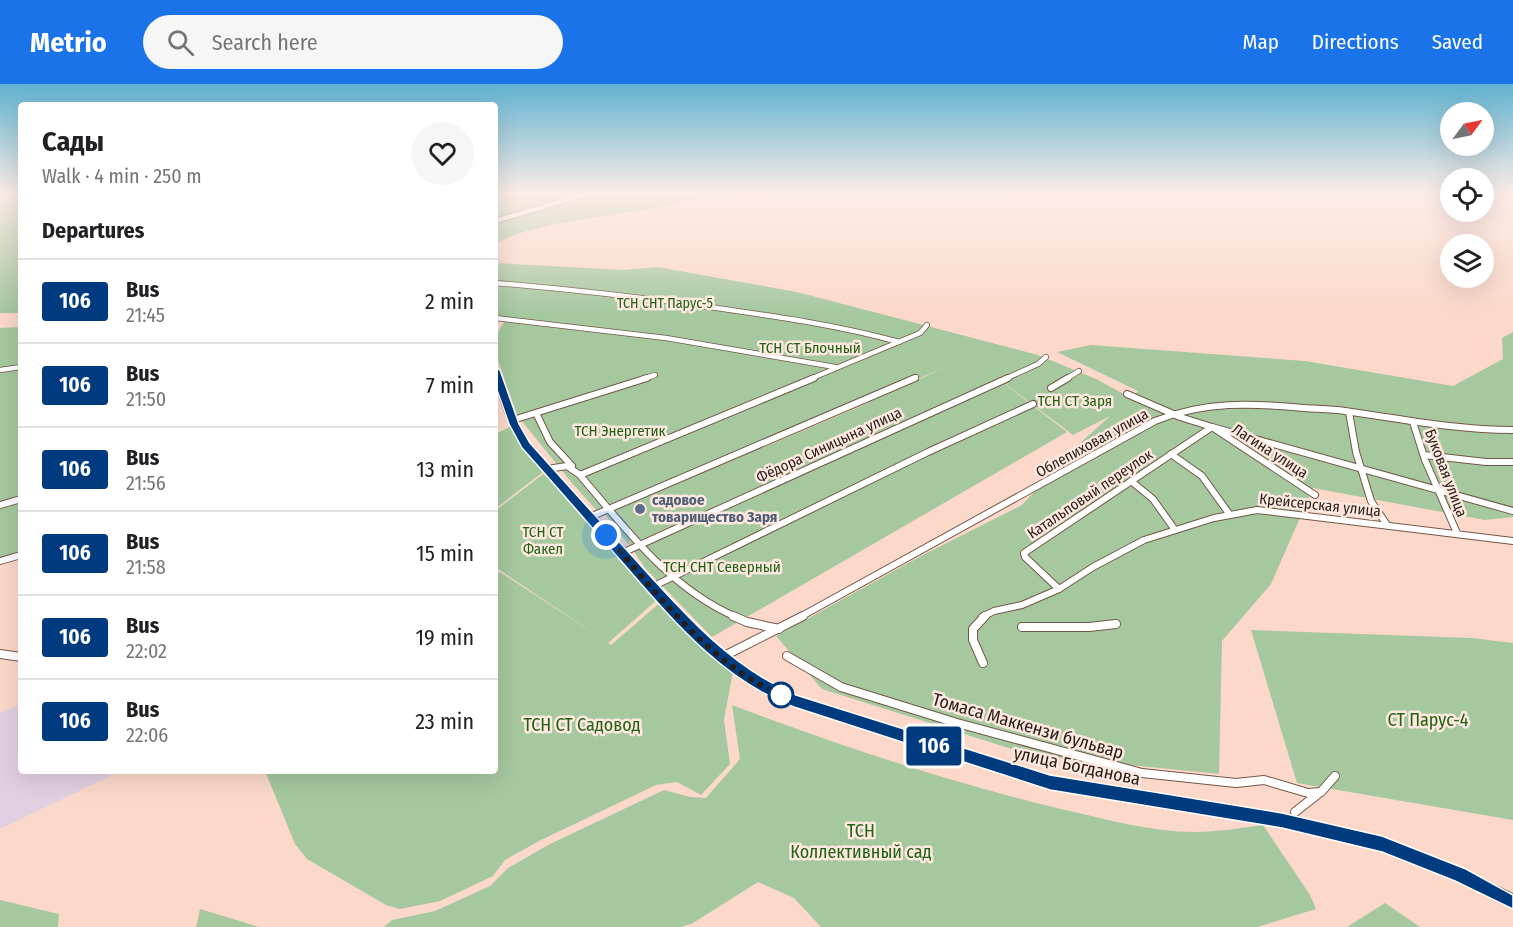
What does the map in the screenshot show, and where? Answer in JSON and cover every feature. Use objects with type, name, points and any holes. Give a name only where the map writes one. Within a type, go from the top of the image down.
[{"type":"main road","name":"улица Богданова","points":[[498,378],[525,445],[652,587],[721,657],[766,689],[1025,776],[1078,788],[1282,821],[1382,844],[1460,875],[1513,901]]},
{"type":"street","points":[[498,283],[580,290],[800,320],[862,331],[899,342]]},
{"type":"street","points":[[498,318],[652,337],[780,356],[835,367]]},
{"type":"street","points":[[580,474],[920,333],[927,325]]},
{"type":"street","name":"Фёдора Синицына улица","points":[[622,553],[1029,368],[1046,357]]},
{"type":"street","points":[[0,370],[18,368]]},
{"type":"street","points":[[1051,388],[1079,371]]},
{"type":"street","points":[[513,420],[656,375]]},
{"type":"street","points":[[590,517],[916,377]]},
{"type":"street","points":[[1127,394],[1212,427],[1513,511]]},
{"type":"street","name":"Облепиховая улица","points":[[721,657],[779,629],[1173,413],[1198,406],[1260,403],[1348,412],[1486,431],[1513,430]]},
{"type":"street","points":[[652,587],[1033,404]]},
{"type":"street","points":[[1348,412],[1371,501],[1387,525]]},
{"type":"street","points":[[536,413],[550,442],[672,576],[714,609],[760,627],[779,629]]},
{"type":"street","name":"Буковая улица","points":[[1413,422],[1437,489],[1457,533]]},
{"type":"street","name":"Катальповый переулок","points":[[1059,588],[1025,557],[1024,553],[1212,427]]},
{"type":"street","name":"Лагина улица","points":[[1212,427],[1315,495]]},
{"type":"street","points":[[1171,454],[1202,476],[1230,515]]},
{"type":"street","points":[[1424,455],[1485,462],[1513,462]]},
{"type":"street","points":[[547,470],[567,466],[580,474]]},
{"type":"street","points":[[1131,481],[1153,499],[1175,530]]},
{"type":"street","points":[[0,505],[18,500]]},
{"type":"street","name":"Крейсерская улица","points":[[983,663],[973,640],[973,629],[981,618],[994,611],[1022,605],[1059,588],[1144,540],[1230,515],[1257,510],[1457,533],[1513,542]]},
{"type":"street","points":[[0,561],[18,556]]},
{"type":"street","points":[[1022,627],[1089,627],[1116,624]]},
{"type":"street","points":[[0,654],[18,657]]},
{"type":"street","name":"Томаса Маккензи бульвар","points":[[787,656],[841,687],[967,726],[1120,767],[1182,779],[1236,783],[1264,780],[1308,793],[1321,792]]},
{"type":"street","points":[[1295,812],[1321,792],[1335,776]]},
{"type":"shaded area","points":[[18,705],[18,774],[110,774],[110,776],[0,829],[0,713]]},
{"type":"green space","points":[[0,234],[18,234],[18,313],[0,313]]},
{"type":"green space","points":[[498,234],[515,234],[498,242]]},
{"type":"green space","points":[[498,263],[624,270],[657,267],[797,292],[1038,355],[1096,379],[1131,398],[1138,391],[1057,352],[1091,345],[1305,361],[1453,386],[1503,359],[1502,338],[1513,332],[1513,517],[1485,520],[1313,488],[1271,584],[1222,641],[1219,774],[1031,755],[822,689],[776,636],[921,556],[1022,505],[1079,444],[1110,416],[1073,435],[1000,380],[629,545],[605,514],[852,410],[946,367],[600,514],[517,415],[498,361],[498,332],[505,320],[498,318]]},
{"type":"green space","points":[[18,327],[18,555],[0,560],[0,328]]},
{"type":"green space","name":"ТСН СНТ Северный","points":[[1002,382],[1067,432],[712,637],[645,568],[631,547]]},
{"type":"green space","points":[[512,426],[543,472],[498,507],[498,433]]},
{"type":"green space","name":"ТСН СТ Садовод","points":[[546,472],[658,599],[608,643],[611,645],[662,601],[733,671],[724,720],[730,764],[701,795],[677,782],[656,785],[541,840],[505,860],[493,876],[440,901],[400,909],[386,905],[307,859],[295,844],[266,774],[498,774],[498,573],[601,638],[498,569],[498,509]]},
{"type":"green space","name":"СТ Парус-4","points":[[1251,630],[1472,638],[1513,643],[1513,820],[1297,783]]},
{"type":"green space","name":"ТСН Коллективный сад","points":[[732,705],[813,735],[936,775],[1111,821],[1161,830],[1195,832],[1263,825],[1310,895],[1316,909],[1257,927],[821,927],[794,898],[758,882],[693,923],[681,927],[384,927],[392,920],[435,911],[490,886],[508,868],[550,844],[664,790],[690,797],[706,798],[740,759]]},
{"type":"green space","points":[[0,900],[59,914],[58,927],[0,927]]},
{"type":"green space","points":[[1385,903],[1420,927],[1347,927]]},
{"type":"green space","points":[[200,909],[259,927],[196,927]]},
{"type":"bus line","name":"106","points":[[498,379],[514,424],[525,445],[662,599],[736,670],[766,689],[1025,776],[1078,788],[1282,821],[1382,844],[1460,875],[1513,901]]},
{"type":"place","name":"садовое товарищество Заря","points":[[640,509]]},
{"type":"route","points":[[606,535],[662,599],[709,646],[736,670],[766,689],[781,695]]},
{"type":"park label","name":"ТСН СНТ Парус-5","points":[[665,303]]},
{"type":"park label","name":"ТСН СТ Блочный","points":[[810,348]]},
{"type":"park label","name":"ТСН СТ Заря","points":[[1075,401]]},
{"type":"park label","name":"ТСН Энергетик","points":[[620,431]]},
{"type":"park label","name":"ТСН СТ Факел","points":[[543,540]]}]
